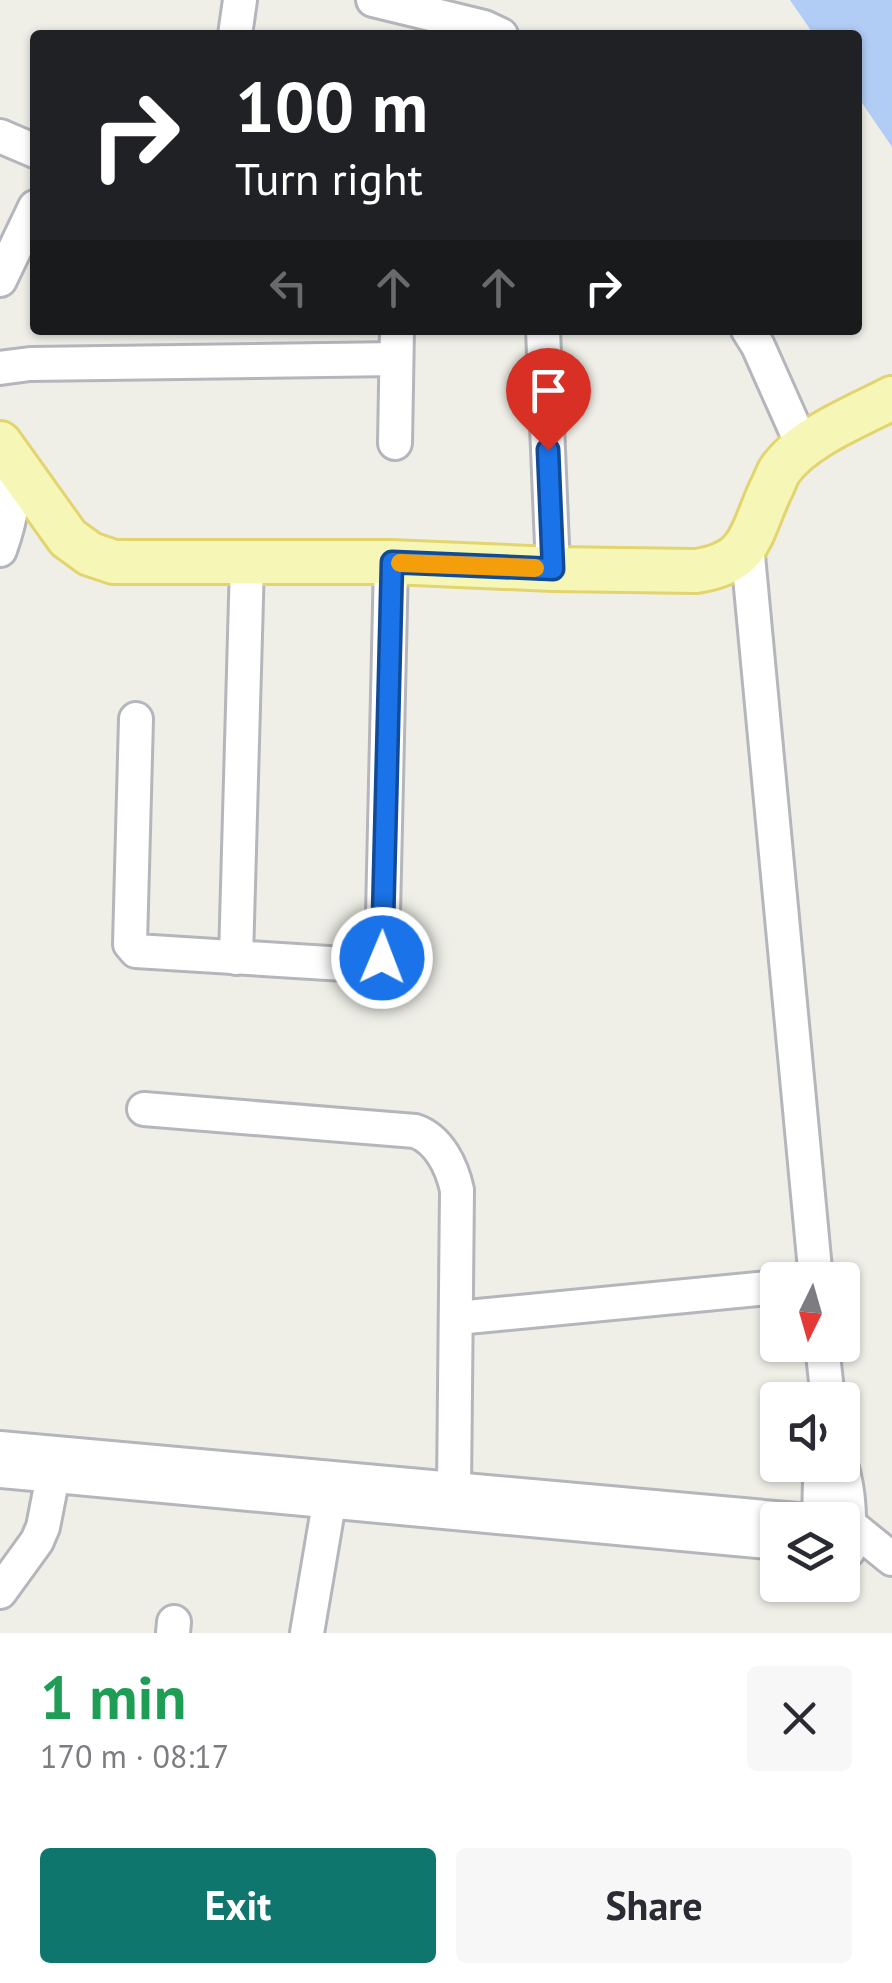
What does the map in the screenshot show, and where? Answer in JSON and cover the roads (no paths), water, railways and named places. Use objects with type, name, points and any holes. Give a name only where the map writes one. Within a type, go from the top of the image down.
[{"type":"main road","points":[[4,449],[68,538],[90,554],[114,562],[392,562],[696,571],[733,560],[747,545],[780,469],[803,447],[892,398]]},
{"type":"street","points":[[236,30],[240,0]]},
{"type":"street","points":[[373,0],[490,30]]},
{"type":"street","points":[[0,136],[30,149]]},
{"type":"street","points":[[0,280],[30,217]]},
{"type":"street","points":[[543,335],[553,569]]},
{"type":"street","points":[[751,335],[803,447]]},
{"type":"street","points":[[0,368],[112,346],[397,345],[395,443]]},
{"type":"street","points":[[0,550],[13,507],[14,488],[4,449]]},
{"type":"street","points":[[747,545],[814,1262]]},
{"type":"street","points":[[136,718],[130,944],[136,952],[376,966],[381,962],[392,562]]},
{"type":"street","points":[[236,958],[247,563]]},
{"type":"street","points":[[144,1109],[424,1134],[448,1163],[457,1190],[454,1490]]},
{"type":"street","points":[[457,1318],[760,1289]]},
{"type":"street","points":[[0,1448],[760,1541]]},
{"type":"street","points":[[0,1471],[331,1490],[454,1490],[760,1517]]},
{"type":"street","points":[[0,1592],[36,1541],[53,1476]]},
{"type":"street","points":[[307,1633],[331,1490]]},
{"type":"street","points":[[860,1544],[892,1560]]},
{"type":"water","points":[[790,0],[892,0],[892,147],[862,103],[862,30],[811,30]]}]
